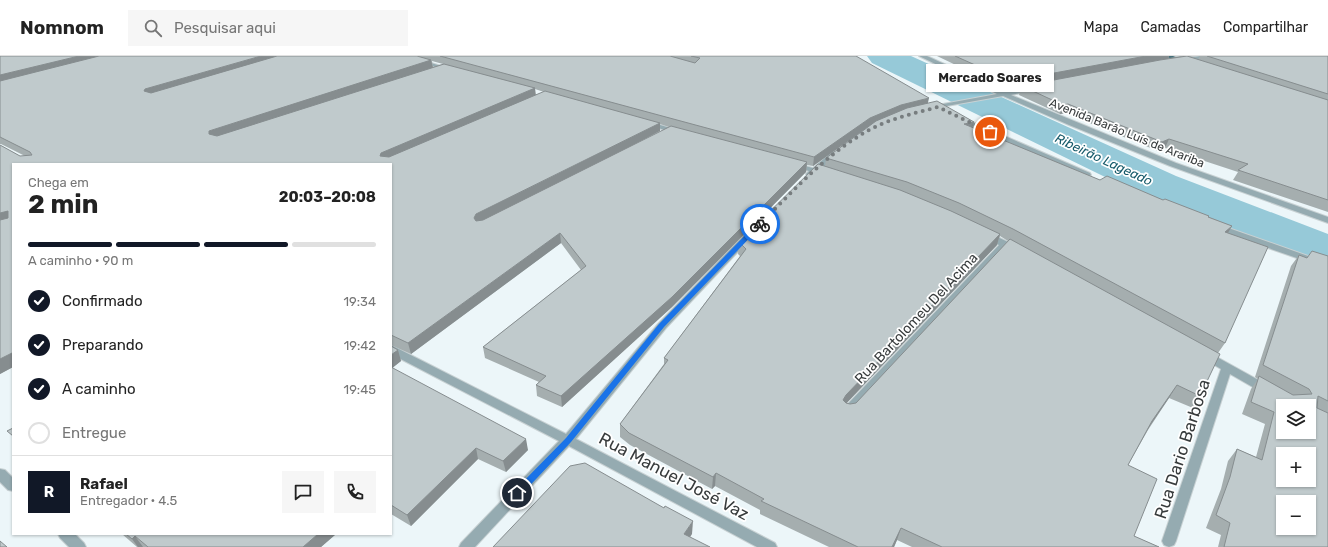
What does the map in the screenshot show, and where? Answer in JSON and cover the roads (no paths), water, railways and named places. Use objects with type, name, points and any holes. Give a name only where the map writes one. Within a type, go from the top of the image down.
[{"type":"main road","points":[[1167,56],[1199,67]]},
{"type":"street","points":[[402,56],[414,57],[459,72]]},
{"type":"street","name":"Avenida Barão Luís de Arariba","points":[[922,56],[1003,95],[1211,180],[1328,220]]},
{"type":"street","points":[[1163,63],[1215,56]]},
{"type":"street","points":[[429,73],[444,68]]},
{"type":"street","points":[[923,111],[1040,87]]},
{"type":"street","points":[[925,100],[975,126],[1093,177]]},
{"type":"street","points":[[642,122],[687,134]]},
{"type":"street","points":[[658,137],[672,130]]},
{"type":"street","points":[[803,182],[814,171],[841,150]]},
{"type":"street","points":[[784,162],[833,176]]},
{"type":"street","points":[[1208,224],[1328,266]]},
{"type":"street","points":[[466,547],[568,440],[662,326],[753,230]]},
{"type":"street","points":[[978,231],[1026,256]]},
{"type":"street","name":"Rua Bartolomeu Del Acima","points":[[848,411],[1005,244]]},
{"type":"street","name":"Rua Manuel José Vaz","points":[[392,350],[568,440],[770,547]]},
{"type":"street","points":[[1199,352],[1275,394]]},
{"type":"street","name":"Rua Dario Barbosa","points":[[1169,542],[1227,367]]},
{"type":"street","points":[[0,474],[12,485]]},
{"type":"street","points":[[66,535],[79,547]]},
{"type":"waterway","name":"Ribeirão Lageado","points":[[884,56],[1160,186],[1328,252]]},
{"type":"place","name":"Mercado Soares","points":[[990,132]]}]
